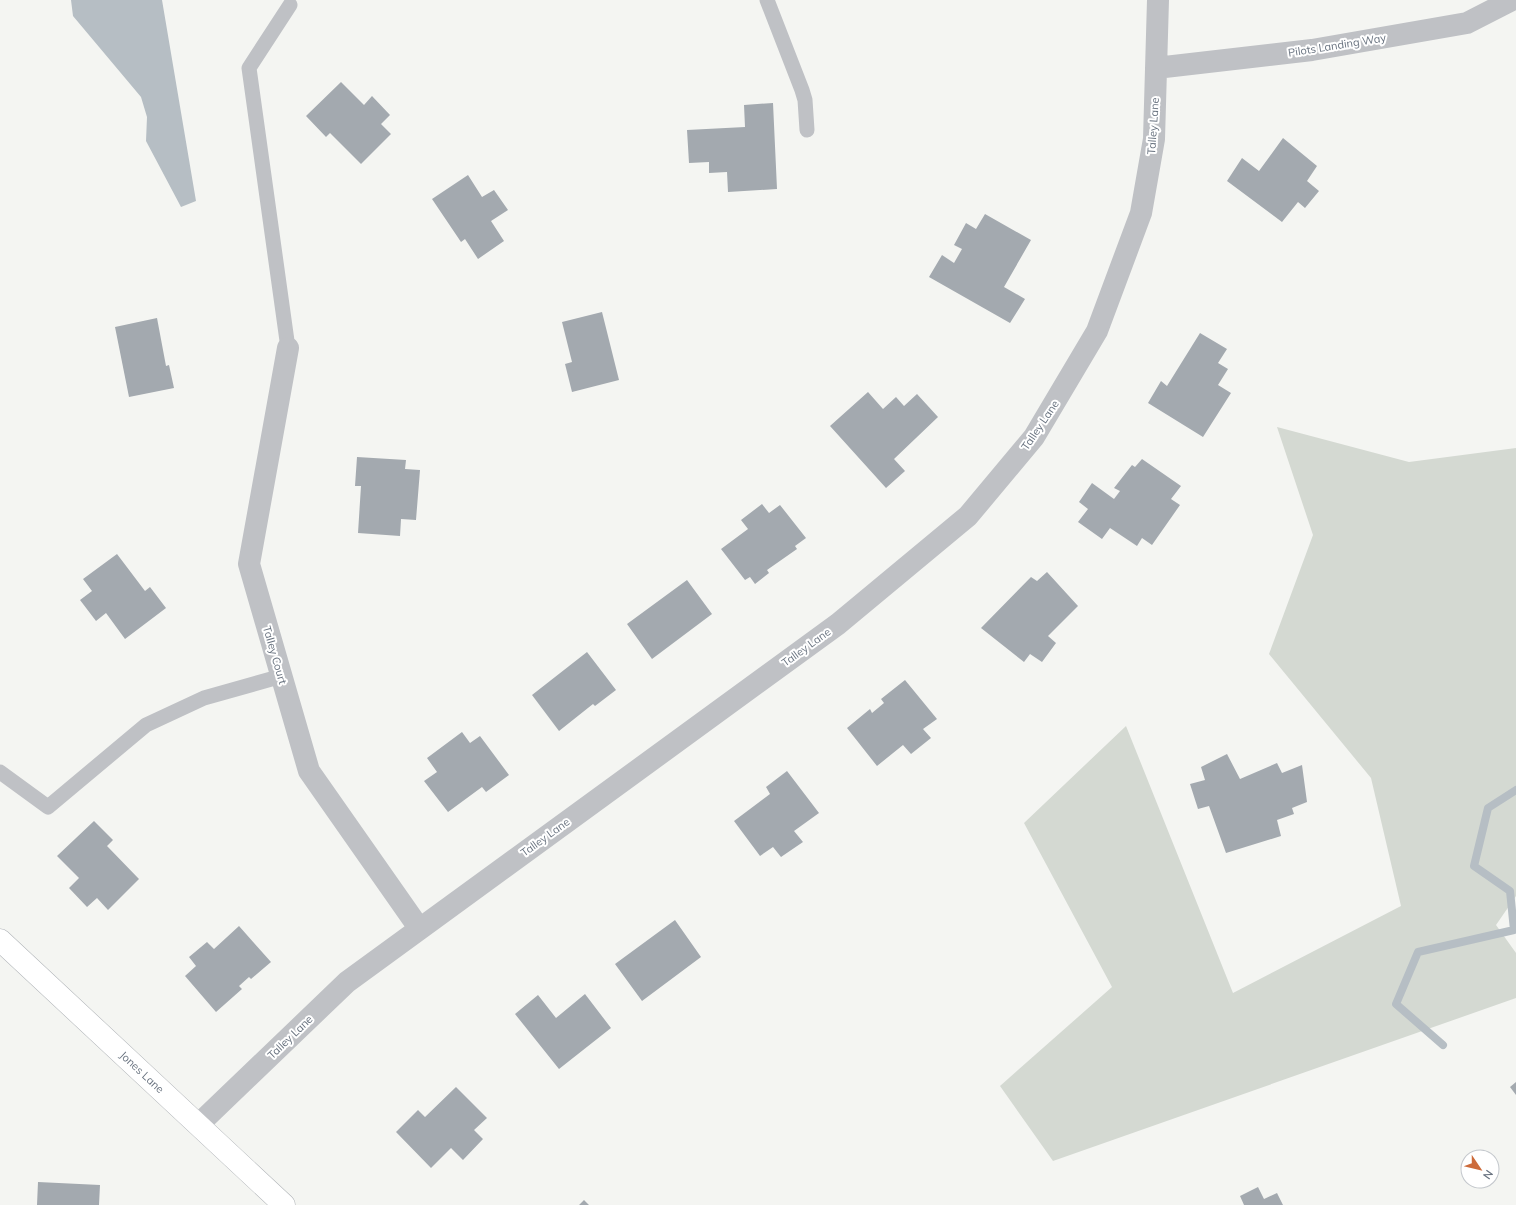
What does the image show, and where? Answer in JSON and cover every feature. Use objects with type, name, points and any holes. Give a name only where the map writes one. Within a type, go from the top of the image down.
[{"type":"street","name":"Talley Lane","points":[[198,1124],[347,982],[838,624],[968,516],[977,506],[1034,437],[1097,331],[1141,212],[1154,139],[1158,0]]},
{"type":"street","name":"Pilots Landing Way","points":[[1156,68],[1312,50],[1467,22],[1512,0]]},
{"type":"street","name":"Talley Court","points":[[288,348],[249,564],[309,771],[420,928]]},
{"type":"street","name":"Jones Lane","points":[[0,940],[284,1205]]},
{"type":"lane","points":[[767,0],[802,90],[805,100],[807,130]]},
{"type":"lane","points":[[288,348],[250,68],[290,5]]},
{"type":"lane","points":[[0,772],[48,807],[146,725],[204,698],[282,676]]},
{"type":"shaded area","points":[[71,0],[162,0],[196,201],[181,207],[146,141],[147,117],[141,97],[73,16]]},
{"type":"shaded area","points":[[1277,427],[1409,462],[1516,448],[1516,896],[1496,925],[1516,953],[1516,998],[1053,1161],[1000,1086],[1112,987],[1024,823],[1126,726],[1233,993],[1401,906],[1371,778],[1269,654],[1313,535]]},
{"type":"building","points":[[341,82],[364,105],[372,96],[390,115],[381,124],[391,134],[361,164],[330,133],[326,137],[306,116]]},
{"type":"building","points":[[773,103],[777,189],[728,192],[727,172],[709,173],[709,162],[689,163],[687,130],[745,127],[744,105]]},
{"type":"building","points":[[1283,138],[1317,166],[1307,181],[1319,191],[1305,208],[1298,202],[1282,222],[1227,181],[1242,158],[1259,171]]},
{"type":"building","points":[[468,175],[482,197],[494,190],[508,210],[491,221],[504,241],[478,259],[465,239],[461,242],[432,199]]},
{"type":"building","points":[[985,214],[1031,240],[1004,287],[1025,299],[1010,323],[929,277],[942,255],[954,263],[962,249],[954,245],[966,223],[976,229]]},
{"type":"building","points":[[602,312],[619,380],[572,392],[565,364],[572,362],[562,322]]},
{"type":"building","points":[[157,318],[166,366],[169,365],[174,388],[129,397],[115,327]]},
{"type":"building","points":[[1200,333],[1227,349],[1218,363],[1228,369],[1218,385],[1231,393],[1203,437],[1148,403],[1161,381],[1167,386]]},
{"type":"building","points":[[868,392],[883,409],[896,397],[904,406],[917,394],[938,417],[894,459],[905,471],[886,488],[830,426]]},
{"type":"building","points":[[357,457],[406,460],[405,469],[420,470],[416,520],[401,519],[400,536],[358,533],[361,486],[355,486]]},
{"type":"building","points":[[1142,459],[1181,486],[1171,499],[1180,505],[1152,545],[1142,538],[1137,546],[1110,528],[1102,539],[1078,522],[1088,509],[1079,502],[1092,483],[1114,499],[1120,491],[1114,488],[1132,465],[1135,467]]},
{"type":"building","points":[[762,504],[769,513],[780,505],[806,538],[795,546],[797,549],[767,570],[769,573],[755,584],[750,577],[745,580],[721,549],[748,529],[741,520]]},
{"type":"building","points":[[117,554],[145,591],[150,587],[166,608],[125,639],[106,613],[96,621],[80,600],[92,591],[83,579]]},
{"type":"building","points":[[1047,572],[1078,606],[1048,636],[1056,643],[1042,662],[1030,654],[1024,662],[981,628],[1031,577],[1037,581]]},
{"type":"building","points":[[687,580],[712,614],[652,659],[627,624]]},
{"type":"building","points":[[587,652],[616,690],[595,706],[593,704],[559,731],[532,695]]},
{"type":"building","points":[[905,680],[937,719],[923,729],[931,738],[911,754],[903,745],[877,766],[847,728],[870,709],[872,713],[884,703],[881,699]]},
{"type":"building","points":[[462,732],[470,743],[480,736],[509,775],[486,792],[482,787],[448,812],[424,781],[437,772],[427,758]]},
{"type":"building","points":[[1227,754],[1240,779],[1277,763],[1282,773],[1302,765],[1307,802],[1292,808],[1294,814],[1277,820],[1281,836],[1226,853],[1209,806],[1198,809],[1190,784],[1205,780],[1201,767]]},
{"type":"building","points":[[787,771],[819,813],[794,831],[803,842],[781,857],[773,847],[760,856],[734,821],[770,794],[766,787]]},
{"type":"building","points":[[94,821],[113,840],[107,846],[139,879],[108,910],[97,898],[87,907],[69,888],[79,878],[57,856]]},
{"type":"building","points":[[675,920],[701,957],[642,1001],[615,964]]},
{"type":"building","points":[[239,926],[271,962],[251,979],[249,977],[239,986],[242,989],[216,1012],[185,976],[196,966],[189,957],[207,942],[214,949]]},
{"type":"building","points":[[585,994],[611,1028],[559,1069],[515,1014],[538,995],[556,1018]]},
{"type":"building","points":[[1516,1082],[1516,1095],[1510,1087]]},
{"type":"building","points":[[456,1087],[487,1118],[474,1130],[483,1139],[463,1160],[451,1148],[431,1168],[396,1132],[418,1110],[425,1117]]},
{"type":"building","points":[[38,1182],[100,1185],[99,1205],[37,1205]]},
{"type":"building","points":[[1258,1187],[1264,1199],[1277,1193],[1283,1205],[1244,1205],[1240,1196]]},
{"type":"building","points":[[584,1200],[589,1205],[579,1205]]},
{"type":"waterway","points":[[1443,1045],[1396,1004],[1418,952],[1514,930],[1510,891],[1474,866],[1488,808],[1516,790]]}]
